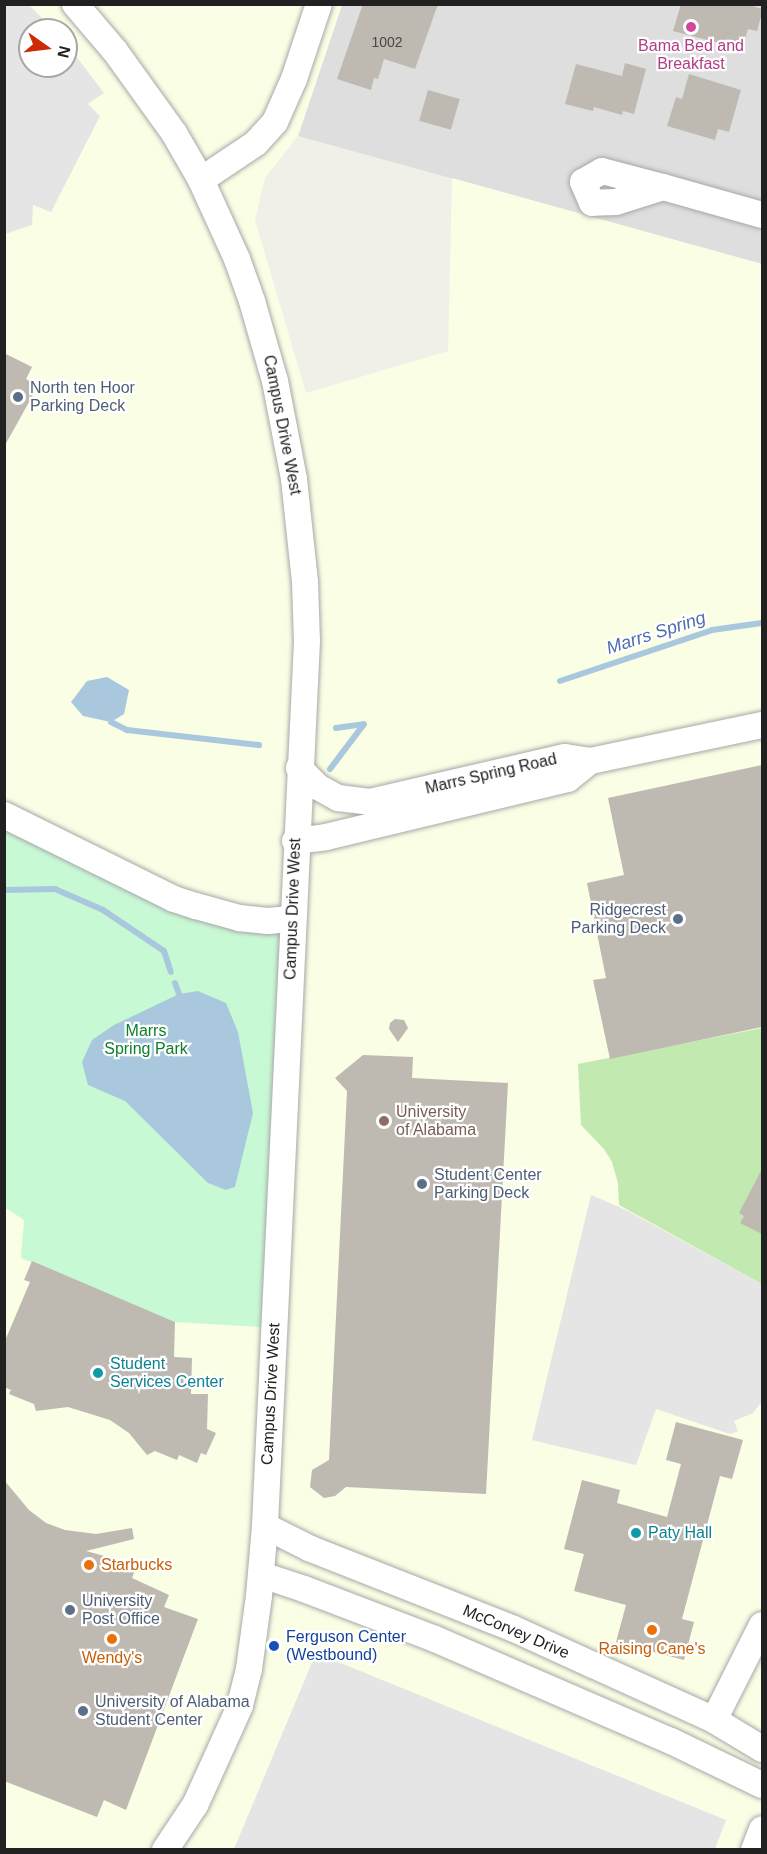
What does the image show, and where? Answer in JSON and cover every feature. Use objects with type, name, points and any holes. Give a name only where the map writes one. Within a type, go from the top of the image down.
[{"type":"street","name":"Campus Drive West","points":[[75,4],[138,83],[174,133],[223,225],[252,301],[275,381],[294,479],[305,582],[307,641],[299,768],[262,1575],[251,1659],[240,1706],[195,1804],[165,1850]]},
{"type":"street","points":[[201,180],[249,148],[275,122],[294,79],[319,4]]},
{"type":"street","points":[[663,187],[762,215]]},
{"type":"street","name":"Marrs Spring Road","points":[[299,768],[318,787],[338,798],[370,802],[565,756],[590,761],[762,725]]},
{"type":"street","points":[[296,841],[326,837],[568,779],[590,761]]},
{"type":"street","points":[[4,815],[185,903],[239,918],[268,921],[293,919]]},
{"type":"street","name":"McCorvey Drive","points":[[265,1526],[311,1549],[514,1629],[714,1720],[762,1749]]},
{"type":"street","points":[[262,1575],[411,1629],[671,1741],[762,1785]]},
{"type":"street","points":[[411,1629],[426,1595]]},
{"type":"street","points":[[671,1741],[714,1720],[762,1625]]},
{"type":"street","points":[[754,1850],[762,1829]]},
{"type":"shaded area","points":[[4,5],[29,5],[42,18],[18,18],[18,78],[78,78],[78,59],[104,93],[88,104],[100,116],[51,212],[33,205],[32,225],[5,234]]},
{"type":"shaded area","name":"University of Alabama","points":[[5,5],[342,5],[298,136],[265,178],[255,220],[306,393],[448,351],[452,178],[762,264],[762,1849],[5,1850]]},
{"type":"shaded area","points":[[342,5],[762,5],[762,264],[298,136]]},
{"type":"shaded area","points":[[591,1195],[626,1210],[762,1284],[762,1401],[753,1413],[734,1421],[738,1431],[730,1434],[656,1409],[636,1465],[532,1440]]},
{"type":"shaded area","points":[[316,1653],[726,1820],[715,1849],[234,1849]]},
{"type":"green space","name":"Marrs Spring Park","points":[[4,815],[174,899],[293,919],[275,1328],[175,1322],[21,1258],[24,1220],[4,1207]]},
{"type":"green space","points":[[762,1028],[762,1284],[619,1205],[618,1183],[612,1162],[604,1149],[581,1125],[578,1064]]},
{"type":"water","points":[[107,677],[129,690],[124,714],[111,722],[83,716],[71,702],[87,681]]},
{"type":"water","points":[[198,991],[226,1003],[238,1032],[253,1113],[235,1187],[226,1190],[208,1183],[125,1101],[88,1085],[82,1062],[92,1040],[114,1025],[179,994]]},
{"type":"building","points":[[363,4],[438,4],[415,69],[384,59],[378,79],[374,78],[371,90],[337,79]]},
{"type":"building","name":"Bama Bed and Breakfast","points":[[681,4],[746,4],[762,9],[762,13],[757,31],[748,29],[742,49],[673,31]]},
{"type":"building","points":[[625,63],[646,69],[634,114],[623,111],[622,115],[594,107],[593,111],[565,104],[576,64],[622,76]]},
{"type":"building","points":[[689,74],[741,90],[729,132],[718,129],[715,140],[667,126],[676,97],[682,99]]},
{"type":"building","points":[[428,90],[460,99],[451,130],[419,121]]},
{"type":"building","name":"North ten Hoor Parking Deck","points":[[4,353],[32,367],[26,379],[38,386],[4,447]]},
{"type":"building","name":"Ridgecrest Parking Deck","points":[[762,765],[762,1027],[610,1059],[593,980],[606,978],[587,883],[624,875],[608,798]]},
{"type":"building","points":[[395,1019],[404,1020],[408,1028],[398,1042],[389,1029],[390,1023]]},
{"type":"building","name":"Student Center Parking Deck","points":[[363,1055],[413,1057],[412,1078],[508,1083],[486,1494],[346,1487],[335,1496],[324,1498],[310,1487],[312,1470],[329,1460],[347,1091],[335,1078]]},
{"type":"building","points":[[762,1169],[762,1234],[740,1223],[744,1216],[739,1213]]},
{"type":"building","name":"Student Services Center","points":[[32,1261],[175,1322],[174,1357],[192,1358],[191,1394],[208,1394],[207,1429],[216,1433],[206,1455],[201,1453],[197,1463],[179,1455],[177,1460],[155,1451],[147,1455],[129,1433],[110,1420],[68,1407],[36,1411],[34,1404],[9,1394],[11,1390],[4,1387],[4,1343],[30,1282],[24,1280]]},
{"type":"building","name":"Paty Hall","points":[[676,1422],[743,1440],[732,1479],[720,1476],[682,1619],[694,1622],[684,1660],[616,1642],[626,1605],[574,1591],[584,1554],[564,1549],[582,1480],[620,1490],[617,1503],[667,1517],[681,1464],[666,1460]]},
{"type":"building","name":"University of Alabama Student Center","points":[[4,1480],[29,1510],[46,1523],[65,1530],[96,1534],[132,1528],[134,1539],[86,1551],[137,1565],[132,1578],[169,1595],[164,1607],[198,1619],[126,1810],[104,1800],[97,1817],[4,1781]]},
{"type":"waterway","name":"Marrs Spring","points":[[560,681],[712,630],[762,623]]},
{"type":"waterway","points":[[111,722],[127,730],[259,745]]},
{"type":"waterway","points":[[336,728],[364,724]]},
{"type":"waterway","points":[[330,769],[364,724]]},
{"type":"waterway","points":[[4,890],[55,889],[103,910],[164,951],[171,972]]},
{"type":"waterway","name":"Marrs Spring","points":[[175,983],[179,994]]},
{"type":"place","name":"Bama Bed and Breakfast","points":[[691,27]]},
{"type":"place","name":"North ten Hoor Parking Deck","points":[[18,397]]},
{"type":"place","name":"Ridgecrest Parking Deck","points":[[678,919]]},
{"type":"place","name":"University of Alabama","points":[[384,1121]]},
{"type":"place","name":"Student Center Parking Deck","points":[[422,1184]]},
{"type":"place","name":"Student Services Center","points":[[98,1373]]},
{"type":"place","name":"Paty Hall","points":[[636,1533]]},
{"type":"place","name":"Starbucks","points":[[89,1565]]},
{"type":"place","name":"University Post Office","points":[[70,1610]]},
{"type":"place","name":"Raising Cane's","points":[[652,1630]]},
{"type":"place","name":"Wendy's","points":[[112,1639]]},
{"type":"place","name":"Ferguson Center (Westbound)","points":[[274,1646]]},
{"type":"place","name":"University of Alabama Student Center","points":[[83,1711]]}]
